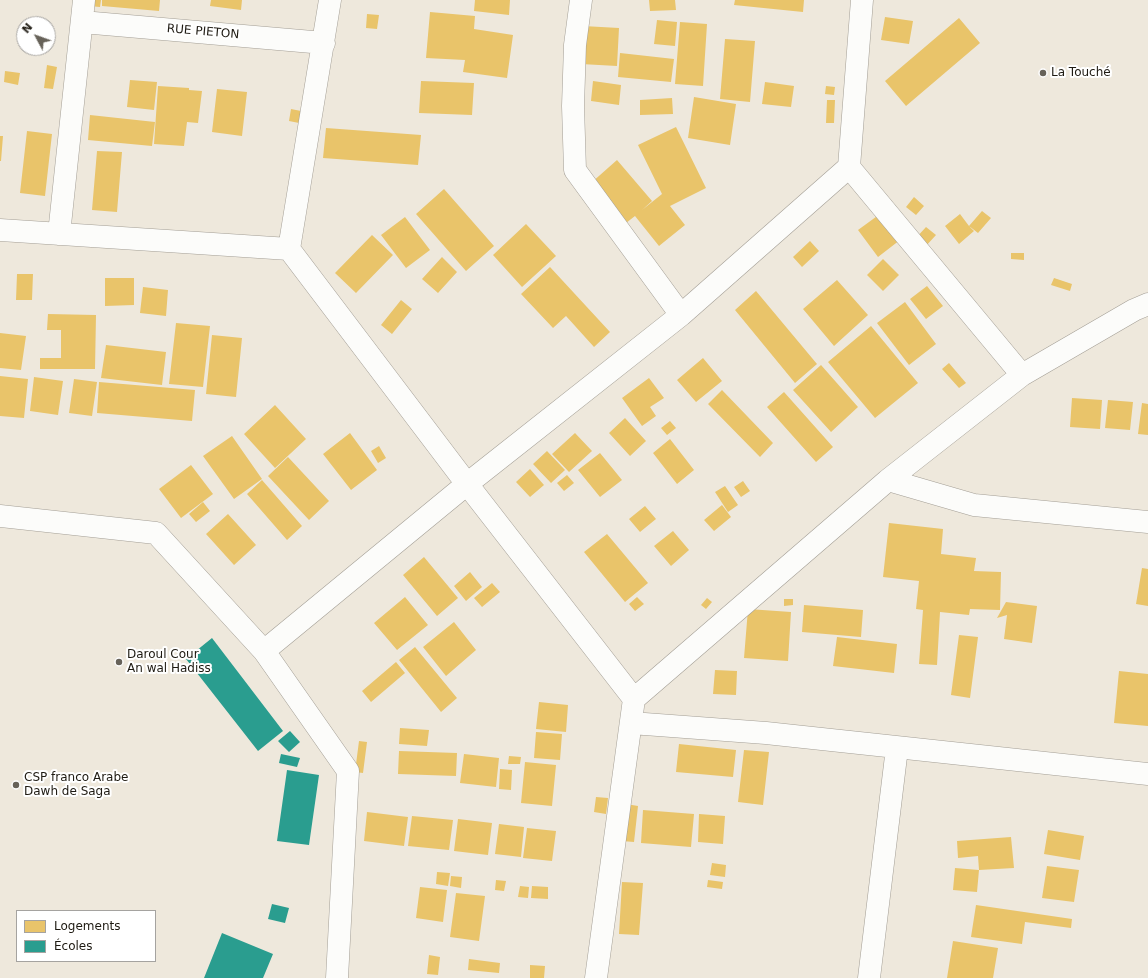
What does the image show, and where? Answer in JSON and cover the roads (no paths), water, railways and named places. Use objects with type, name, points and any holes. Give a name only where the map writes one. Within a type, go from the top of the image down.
[{"type":"street","points":[[59,234],[84,0]]},
{"type":"street","points":[[330,0],[289,249],[467,484],[634,699],[632,723],[596,978]]},
{"type":"street","points":[[581,0],[575,45],[573,106],[575,170],[681,315]]},
{"type":"street","points":[[862,0],[850,167],[1022,375]]},
{"type":"street","name":"RUE PIETON","points":[[82,22],[324,43]]},
{"type":"street","points":[[264,651],[467,484],[681,315],[850,167]]},
{"type":"street","points":[[0,230],[289,249]]},
{"type":"street","points":[[634,699],[888,480],[1022,375],[1134,310],[1148,304]]},
{"type":"street","points":[[888,480],[974,505],[1148,522]]},
{"type":"street","points":[[0,516],[156,533],[264,651],[348,771],[337,978]]},
{"type":"street","points":[[632,723],[766,733],[1148,774]]},
{"type":"street","points":[[869,978],[897,748]]},
{"type":"place","name":"La Touché","points":[[1043,73]]},
{"type":"place","name":"Daroul Cour An wal Hadiss","points":[[119,662]]},
{"type":"place","name":"CSP franco Arabe Dawh de Saga","points":[[16,785]]}]
